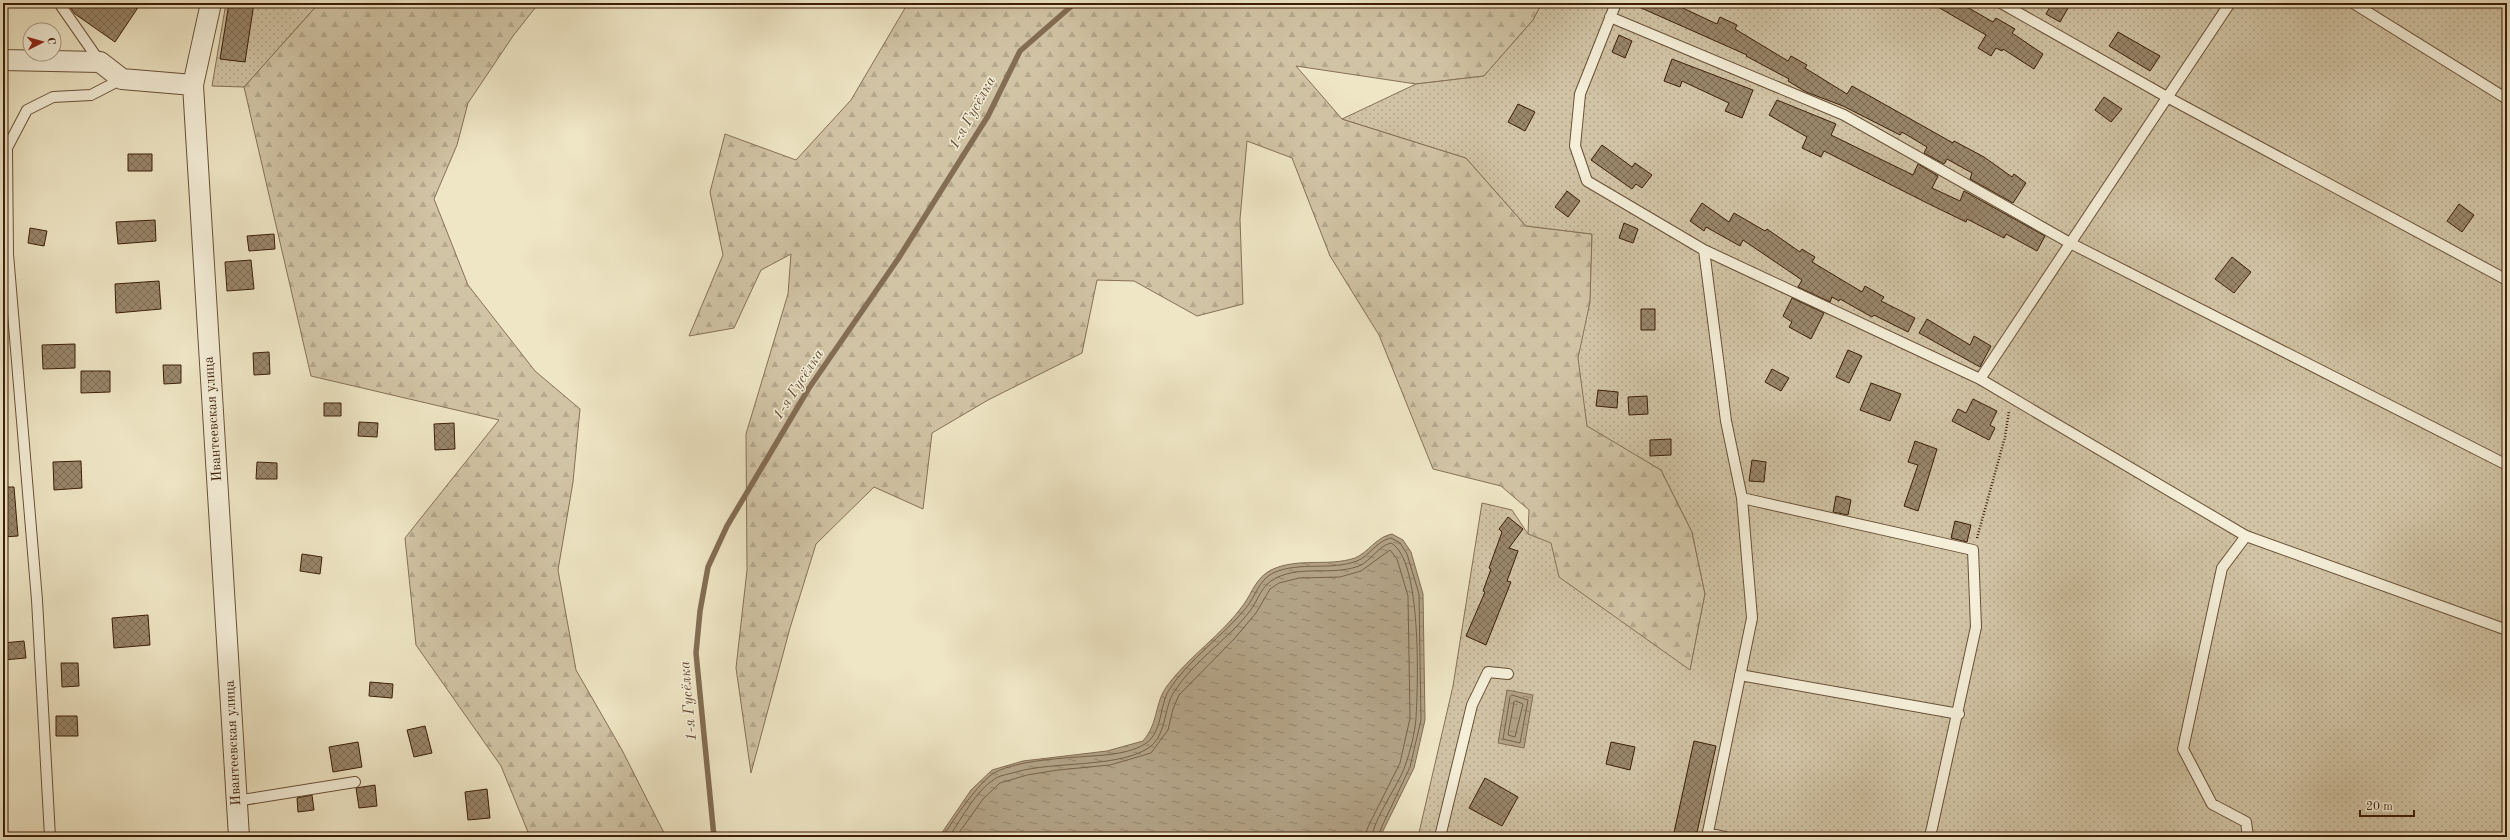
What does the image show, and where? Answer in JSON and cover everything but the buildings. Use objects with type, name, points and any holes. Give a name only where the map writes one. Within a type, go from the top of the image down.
[{"type":"street","name":"Ивантеевская улица","points":[[209,4],[193,85],[236,801],[236,836]]},
{"type":"street","points":[[3,60],[100,62],[122,80],[193,85]]},
{"type":"lane","points":[[59,3],[100,62]]},
{"type":"lane","points":[[1616,3],[1580,94],[1575,146],[1587,181],[1704,250],[1980,379],[2246,536],[2507,630]]},
{"type":"lane","points":[[2001,3],[2167,97],[2507,280]]},
{"type":"lane","points":[[1980,379],[2230,3]]},
{"type":"lane","points":[[2353,3],[2507,99]]},
{"type":"lane","points":[[1610,17],[1844,115],[2070,243],[2507,465]]},
{"type":"lane","points":[[50,837],[37,600],[8,254],[7,148],[27,110],[53,97],[91,96],[122,80]]},
{"type":"lane","points":[[1704,250],[1726,421],[1742,498],[1752,618],[1708,835],[1725,837]]},
{"type":"lane","points":[[1742,498],[1973,550],[1976,627],[1959,714],[1930,837]]},
{"type":"lane","points":[[2246,536],[2222,568],[2183,749],[2212,804],[2246,822],[2248,837]]},
{"type":"lane","points":[[1440,837],[1472,704],[1488,672],[1508,674]]},
{"type":"lane","points":[[1740,675],[1959,714]]},
{"type":"lane","points":[[236,801],[356,782]]},
{"type":"path","points":[[1973,550],[2005,437],[2012,398]]},
{"type":"green space","points":[[226,3],[319,3],[244,87],[212,86]]},
{"type":"green space","points":[[319,3],[539,3],[513,36],[468,103],[457,145],[434,199],[468,285],[535,371],[580,409],[573,482],[558,570],[576,670],[622,750],[666,837],[530,837],[501,766],[416,645],[405,538],[499,420],[311,376],[244,87]]},
{"type":"green space","points":[[908,3],[1542,3],[1533,20],[1484,76],[1416,84],[1296,66],[1342,119],[1466,158],[1526,226],[1592,234],[1587,425],[1661,470],[1692,532],[1705,594],[1690,671],[1678,791],[1528,534],[1529,510],[1501,486],[1433,469],[1379,335],[1330,256],[1292,158],[1247,141],[1240,219],[1243,304],[1197,316],[1134,281],[1097,280],[1082,353],[988,400],[932,433],[923,509],[874,487],[816,544],[790,628],[751,773],[736,668],[747,570],[746,434],[788,294],[791,254],[761,270],[734,328],[689,336],[723,255],[710,192],[725,134],[796,160],[851,100]]},
{"type":"green space","points":[[1542,3],[2507,3],[2507,837],[1418,837],[1453,686],[1482,503],[1512,510],[1528,534],[1551,543],[1559,577],[1690,670],[1705,594],[1692,532],[1661,470],[1587,426],[1578,358],[1590,302],[1592,234],[1526,226],[1466,158],[1342,119],[1416,84],[1484,76],[1533,20]]},
{"type":"water","points":[[1392,534],[1403,540],[1411,552],[1423,594],[1425,720],[1414,768],[1380,837],[939,837],[971,790],[992,770],[1023,761],[1107,751],[1143,741],[1152,727],[1160,700],[1167,686],[1185,665],[1226,626],[1244,604],[1258,581],[1266,573],[1281,566],[1292,564],[1345,561],[1355,558],[1381,538]]},
{"type":"water","points":[[1507,690],[1533,695],[1524,748],[1498,743]]},
{"type":"waterway","name":"1-я Гусёлка","points":[[714,837],[696,653],[700,611],[708,567],[727,526],[809,388],[898,259],[988,116],[1020,51],[1075,3]]}]
